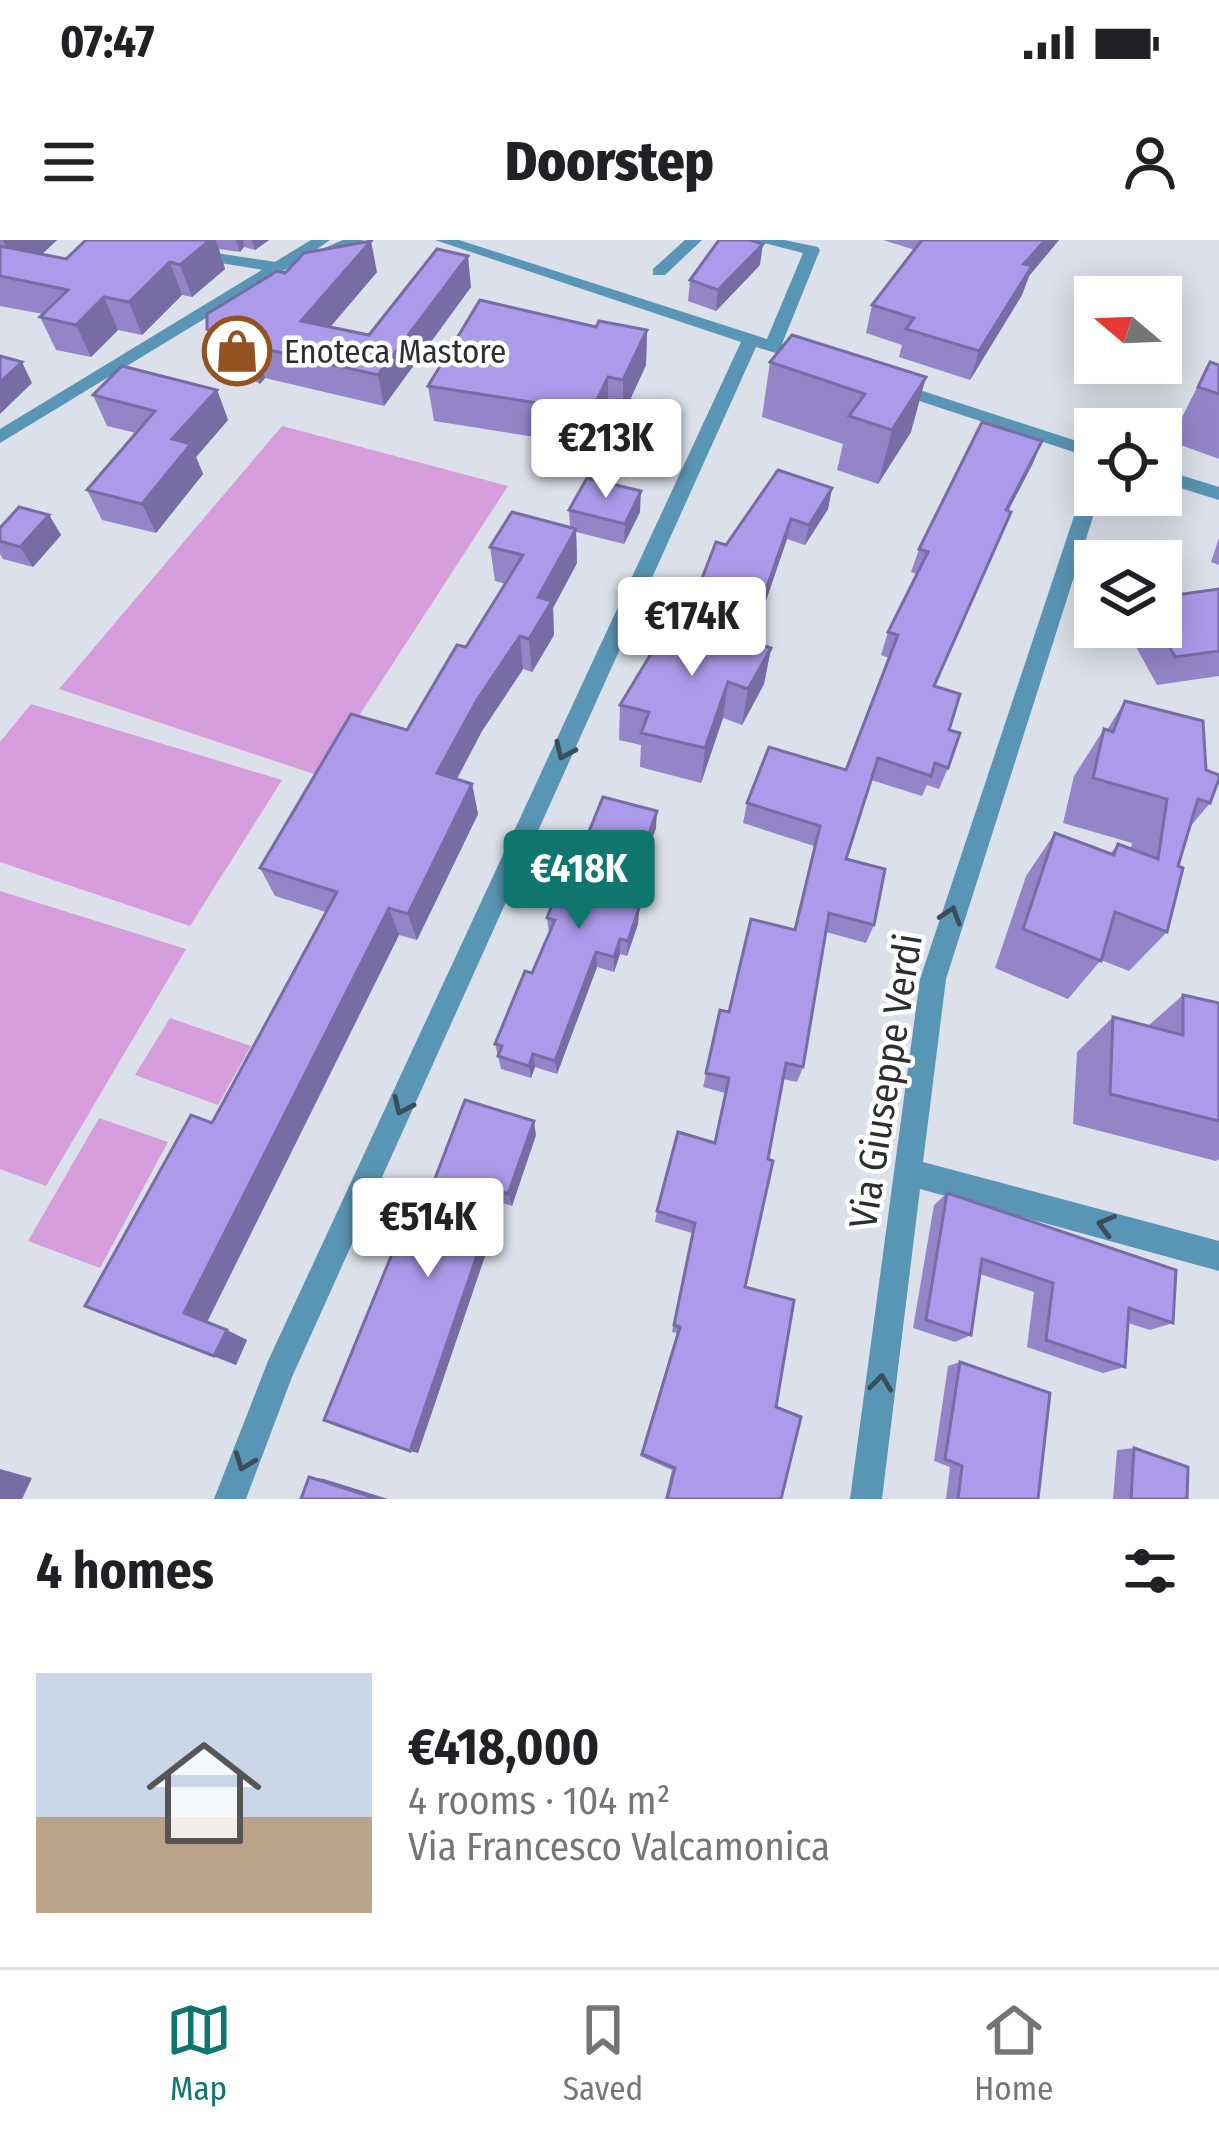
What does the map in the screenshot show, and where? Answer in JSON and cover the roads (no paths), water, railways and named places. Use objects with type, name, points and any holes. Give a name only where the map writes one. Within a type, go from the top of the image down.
[{"type":"street","points":[[0,437],[322,240]]},
{"type":"street","points":[[259,279],[356,240]]},
{"type":"street","points":[[443,240],[838,368]]},
{"type":"street","points":[[463,240],[485,250]]},
{"type":"street","points":[[658,272],[694,240]]},
{"type":"street","points":[[230,1499],[279,1372],[762,342],[812,250],[760,240]]},
{"type":"street","points":[[160,250],[276,267]]},
{"type":"street","points":[[882,382],[1074,446]]},
{"type":"street","points":[[1182,482],[1219,494]]},
{"type":"street","name":"Via Giuseppe Verdi","points":[[866,1499],[940,949],[1083,516]]},
{"type":"street","points":[[908,1172],[1219,1256]]},
{"type":"place","name":"Enoteca Mastore","points":[[237,351]]}]
